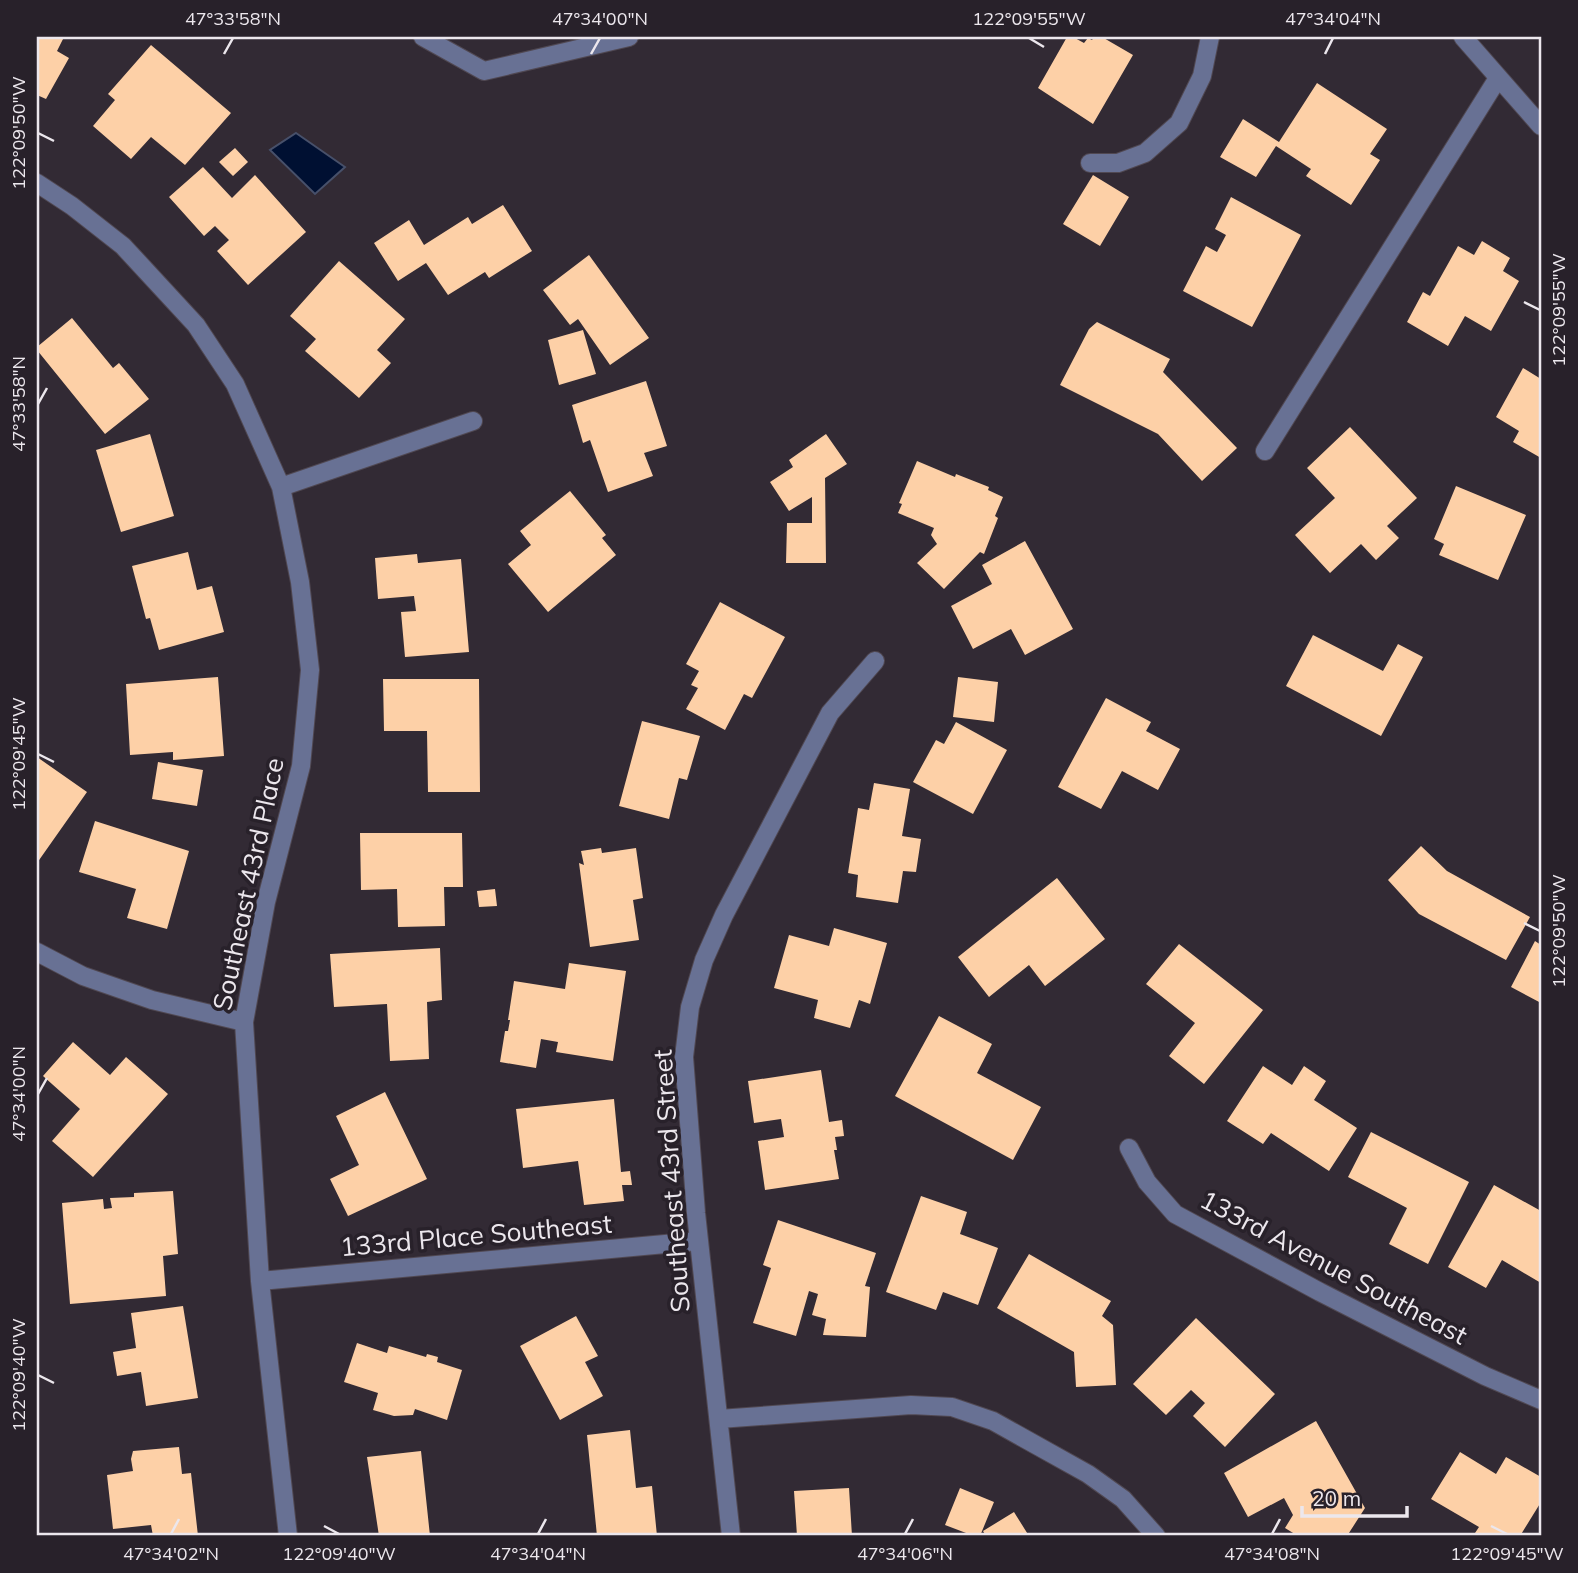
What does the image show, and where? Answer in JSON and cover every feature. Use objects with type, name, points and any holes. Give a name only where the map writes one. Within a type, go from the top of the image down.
[{"type":"street","points":[[423,37],[484,71],[629,37]]},
{"type":"street","points":[[1090,163],[1118,163],[1145,153],[1179,123],[1202,76],[1210,37]]},
{"type":"street","points":[[1462,37],[1541,126]]},
{"type":"street","points":[[1265,451],[1498,78]]},
{"type":"street","name":"Southeast 43rd Place","points":[[37,183],[72,206],[123,246],[196,325],[235,384],[281,487],[300,582],[310,670],[301,766],[266,902],[244,1022],[260,1281],[288,1536]]},
{"type":"street","points":[[281,487],[473,421]]},
{"type":"street","name":"Southeast 43rd Street","points":[[731,1536],[698,1241],[684,1057],[690,1007],[704,960],[724,915],[830,713],[875,661]]},
{"type":"street","points":[[37,952],[94,980],[152,1000],[244,1022]]},
{"type":"street","name":"133rd Avenue Southeast","points":[[1129,1148],[1147,1182],[1175,1214],[1485,1377],[1541,1400]]},
{"type":"street","name":"133rd Place Southeast","points":[[260,1281],[698,1241]]},
{"type":"street","points":[[719,1419],[911,1405],[952,1407],[993,1421],[1088,1474],[1123,1499],[1156,1536]]},
{"type":"water","points":[[296,133],[345,167],[315,194],[270,150]]},
{"type":"building","points":[[37,37],[64,37],[57,51],[69,58],[46,99],[37,95]]},
{"type":"building","points":[[1067,37],[1084,43],[1088,38],[1092,40],[1094,37],[1102,37],[1133,55],[1093,124],[1038,88]]},
{"type":"building","points":[[151,45],[231,113],[185,165],[151,137],[131,159],[93,126],[115,100],[108,94]]},
{"type":"building","points":[[1317,83],[1387,129],[1370,154],[1380,160],[1351,205],[1306,176],[1311,169],[1276,146],[1256,177],[1220,157],[1243,119],[1279,142]]},
{"type":"building","points":[[235,148],[248,162],[233,176],[219,162]]},
{"type":"building","points":[[203,167],[232,198],[255,175],[306,232],[248,285],[217,251],[229,240],[215,226],[204,236],[169,197]]},
{"type":"building","points":[[1093,175],[1129,197],[1100,246],[1063,224]]},
{"type":"building","points":[[1231,197],[1301,235],[1252,327],[1183,291],[1206,246],[1217,252],[1226,235],[1215,229]]},
{"type":"building","points":[[503,205],[532,251],[489,278],[485,272],[448,295],[426,263],[398,281],[374,243],[409,220],[424,245],[468,217],[472,224]]},
{"type":"building","points":[[1482,241],[1510,258],[1503,271],[1519,281],[1491,331],[1465,316],[1448,346],[1407,322],[1423,292],[1430,296],[1458,246],[1474,255]]},
{"type":"building","points":[[589,255],[649,338],[610,365],[578,319],[570,325],[543,290]]},
{"type":"building","points":[[339,261],[405,319],[377,350],[391,363],[359,398],[305,351],[316,339],[290,316]]},
{"type":"building","points":[[72,318],[113,368],[119,363],[149,399],[105,434],[37,350],[37,347]]},
{"type":"building","points":[[1097,322],[1170,359],[1163,372],[1237,448],[1202,481],[1158,434],[1060,385],[1089,329]]},
{"type":"building","points":[[583,330],[596,374],[559,385],[548,340]]},
{"type":"building","points":[[1523,368],[1541,379],[1541,458],[1513,442],[1519,431],[1496,417]]},
{"type":"building","points":[[646,381],[667,446],[644,453],[653,476],[608,492],[590,440],[583,443],[572,405]]},
{"type":"building","points":[[1350,427],[1417,498],[1387,526],[1399,538],[1376,560],[1361,544],[1330,573],[1295,535],[1335,498],[1307,468]]},
{"type":"building","points":[[150,434],[174,516],[121,532],[96,450]]},
{"type":"building","points":[[826,434],[847,464],[825,478],[826,563],[786,563],[787,523],[812,523],[812,497],[789,511],[770,482],[793,467],[789,460]]},
{"type":"building","points":[[917,461],[955,477],[956,474],[989,487],[988,490],[1003,497],[984,554],[980,552],[944,589],[917,563],[937,544],[931,535],[934,528],[898,513],[902,504],[899,503]]},
{"type":"building","points":[[1456,486],[1526,515],[1498,580],[1439,555],[1444,544],[1434,539]]},
{"type":"building","points":[[570,491],[606,535],[602,538],[616,555],[548,612],[508,564],[531,545],[520,531]]},
{"type":"building","points":[[1025,541],[1073,629],[1025,655],[1011,629],[973,649],[951,606],[992,584],[982,565]]},
{"type":"building","points":[[188,552],[197,590],[212,586],[224,632],[159,650],[150,618],[146,619],[132,566]]},
{"type":"building","points":[[417,554],[418,563],[461,559],[469,652],[405,657],[401,612],[416,611],[414,596],[378,599],[375,558]]},
{"type":"building","points":[[720,602],[785,637],[752,698],[744,694],[725,730],[686,709],[698,688],[691,685],[699,671],[686,664]]},
{"type":"building","points":[[1313,635],[1383,671],[1398,644],[1423,657],[1381,736],[1286,686]]},
{"type":"building","points":[[218,677],[224,756],[173,760],[173,752],[130,755],[126,684]]},
{"type":"building","points":[[958,677],[998,682],[994,722],[953,717]]},
{"type":"building","points":[[383,679],[479,679],[480,792],[428,792],[427,731],[384,731]]},
{"type":"building","points":[[1106,698],[1151,722],[1146,731],[1180,749],[1158,790],[1122,771],[1101,809],[1058,787]]},
{"type":"building","points":[[642,721],[700,736],[687,780],[679,778],[669,819],[619,806]]},
{"type":"building","points":[[956,722],[1007,750],[973,814],[913,782],[936,740],[944,744]]},
{"type":"building","points":[[37,757],[87,792],[37,863]]},
{"type":"building","points":[[158,762],[203,770],[197,806],[152,799]]},
{"type":"building","points":[[874,783],[910,789],[902,836],[921,839],[916,872],[903,871],[898,903],[856,897],[858,875],[848,873],[858,808],[869,810]]},
{"type":"building","points":[[95,821],[189,851],[167,929],[127,918],[136,889],[79,872]]},
{"type":"building","points":[[360,833],[462,833],[463,887],[444,887],[445,926],[398,927],[397,889],[361,890]]},
{"type":"building","points":[[1421,846],[1447,871],[1530,917],[1506,960],[1419,914],[1388,880]]},
{"type":"building","points":[[601,848],[602,853],[636,848],[643,898],[633,900],[639,940],[590,947],[579,863],[584,865],[581,851]]},
{"type":"building","points":[[1057,878],[1105,939],[1045,986],[1029,965],[989,997],[958,957]]},
{"type":"building","points":[[495,889],[497,906],[479,907],[477,891]]},
{"type":"building","points":[[834,928],[887,943],[870,1004],[859,1000],[850,1028],[814,1018],[818,1000],[774,988],[789,935],[829,946]]},
{"type":"building","points":[[1535,941],[1541,945],[1541,1003],[1511,987]]},
{"type":"building","points":[[1179,944],[1263,1010],[1204,1084],[1169,1056],[1195,1023],[1146,984]]},
{"type":"building","points":[[440,948],[442,1000],[427,1002],[429,1059],[390,1061],[387,1004],[334,1007],[330,954]]},
{"type":"building","points":[[569,963],[626,971],[613,1061],[556,1052],[558,1042],[541,1039],[536,1068],[500,1062],[505,1031],[508,1031],[510,1020],[514,981],[565,989]]},
{"type":"building","points":[[939,1016],[992,1044],[977,1073],[1041,1107],[1013,1160],[895,1096]]},
{"type":"building","points":[[73,1042],[110,1075],[126,1057],[168,1094],[93,1177],[52,1141],[80,1109],[43,1076]]},
{"type":"building","points":[[1263,1066],[1292,1085],[1304,1066],[1326,1081],[1314,1100],[1357,1128],[1329,1171],[1271,1133],[1263,1144],[1227,1121]]},
{"type":"building","points":[[821,1070],[829,1122],[842,1120],[844,1136],[835,1137],[837,1150],[834,1150],[839,1179],[765,1190],[758,1141],[784,1137],[781,1119],[754,1123],[748,1081]]},
{"type":"building","points":[[385,1092],[427,1179],[348,1216],[330,1179],[359,1165],[336,1116]]},
{"type":"building","points":[[614,1099],[621,1172],[630,1171],[632,1185],[622,1185],[624,1201],[584,1205],[578,1161],[523,1168],[516,1109]]},
{"type":"building","points":[[1371,1132],[1469,1182],[1428,1264],[1389,1244],[1407,1208],[1348,1177]]},
{"type":"building","points":[[1494,1185],[1541,1211],[1541,1283],[1502,1260],[1486,1288],[1448,1267]]},
{"type":"building","points":[[173,1191],[178,1254],[163,1256],[166,1296],[70,1304],[62,1203],[103,1199],[104,1209],[112,1208],[110,1198],[134,1197],[134,1193]]},
{"type":"building","points":[[921,1196],[967,1212],[960,1234],[998,1248],[978,1305],[943,1292],[936,1310],[886,1292]]},
{"type":"building","points":[[778,1220],[876,1253],[865,1286],[870,1287],[866,1337],[823,1335],[826,1319],[812,1315],[818,1294],[809,1291],[796,1336],[753,1323],[771,1268],[763,1265]]},
{"type":"building","points":[[1029,1254],[1111,1301],[1102,1316],[1113,1325],[1116,1385],[1076,1387],[1074,1352],[997,1308]]},
{"type":"building","points":[[183,1306],[198,1398],[146,1406],[141,1372],[117,1376],[113,1352],[136,1348],[131,1313]]},
{"type":"building","points":[[576,1316],[598,1356],[585,1362],[603,1396],[560,1420],[520,1346]]},
{"type":"building","points":[[1196,1318],[1275,1394],[1225,1447],[1193,1416],[1205,1403],[1191,1390],[1166,1415],[1133,1384]]},
{"type":"building","points":[[357,1343],[387,1353],[389,1346],[426,1357],[427,1354],[438,1357],[437,1362],[462,1370],[447,1420],[415,1409],[413,1415],[394,1416],[373,1410],[378,1393],[344,1382]]},
{"type":"building","points":[[1316,1421],[1365,1508],[1347,1536],[1298,1536],[1285,1528],[1293,1515],[1284,1498],[1248,1517],[1224,1473]]},
{"type":"building","points":[[630,1430],[636,1488],[652,1486],[657,1536],[597,1536],[587,1435]]},
{"type":"building","points":[[179,1447],[182,1474],[191,1473],[198,1536],[153,1536],[151,1525],[113,1529],[107,1475],[133,1471],[133,1451]]},
{"type":"building","points":[[421,1451],[430,1536],[379,1536],[367,1457]]},
{"type":"building","points":[[1460,1452],[1496,1474],[1506,1457],[1541,1477],[1541,1502],[1520,1536],[1473,1536],[1479,1527],[1431,1499]]},
{"type":"building","points":[[849,1488],[852,1536],[797,1536],[794,1491]]},
{"type":"building","points":[[960,1488],[994,1502],[980,1536],[945,1525]]},
{"type":"building","points":[[1014,1512],[1029,1536],[986,1536],[983,1531]]}]
